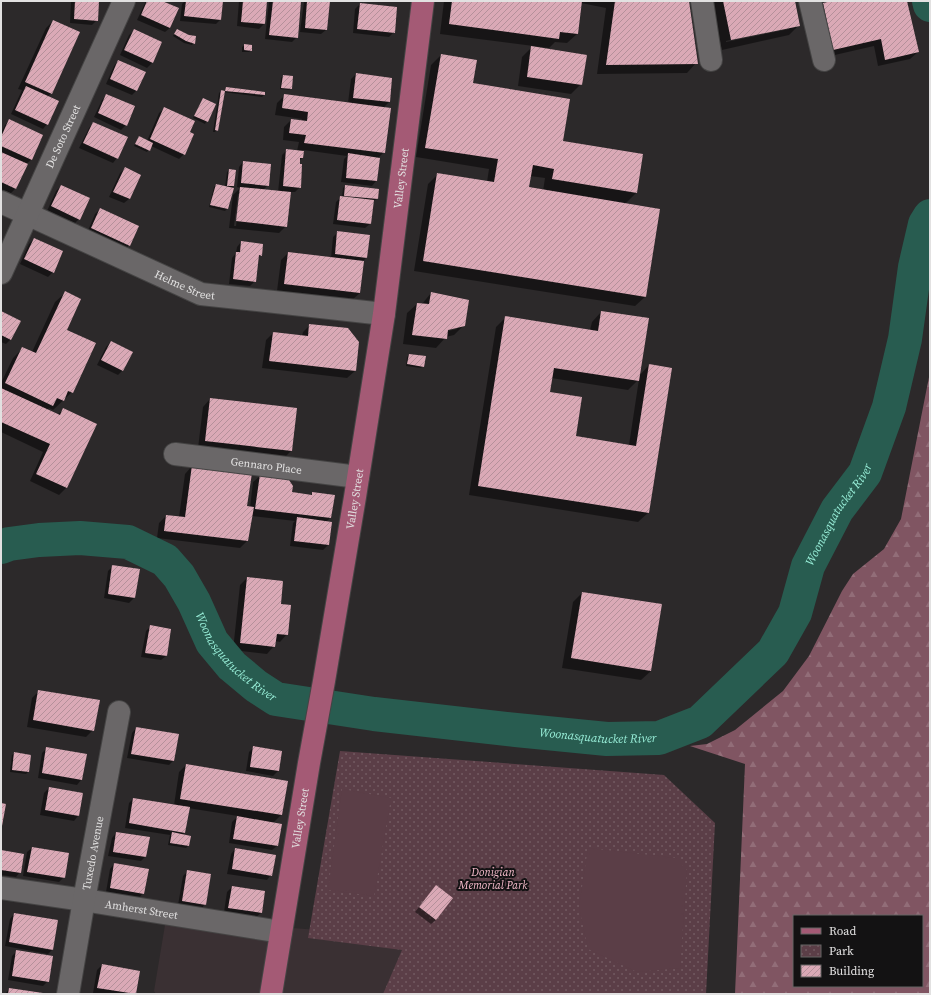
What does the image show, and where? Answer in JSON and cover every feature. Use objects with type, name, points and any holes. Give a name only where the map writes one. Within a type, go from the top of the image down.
[{"type":"main road","name":"Valley Street","points":[[271,994],[384,314],[423,1]]},
{"type":"street","name":"De Soto Street","points":[[1,272],[124,1]]},
{"type":"street","points":[[702,1],[711,60]]},
{"type":"street","points":[[810,1],[824,60]]},
{"type":"street","name":"Helme Street","points":[[1,202],[201,294],[384,314]]},
{"type":"street","name":"Gennaro Place","points":[[175,454],[358,477]]},
{"type":"street","name":"Tuxedo Avenue","points":[[68,994],[84,900],[120,712]]},
{"type":"street","name":"Amherst Street","points":[[1,888],[281,932]]},
{"type":"shaded area","points":[[166,919],[333,931],[413,941],[404,994],[156,994],[154,991]]},
{"type":"green space","points":[[930,372],[930,994],[735,994],[745,764],[690,746],[707,744],[735,730],[783,691],[809,656],[842,591],[853,574],[884,549],[901,519]]},
{"type":"green space","name":"Donigian Memorial Park","points":[[340,751],[664,775],[715,823],[706,994],[383,994],[402,950],[308,938]]},
{"type":"green space","points":[[342,789],[391,798],[374,896],[328,890]]},
{"type":"green space","points":[[588,848],[676,858],[687,870],[680,968],[637,972],[588,949],[579,907]]},
{"type":"building","points":[[75,1],[99,1],[98,21],[74,19]]},
{"type":"building","points":[[147,1],[162,1],[179,8],[170,28],[141,15]]},
{"type":"building","points":[[186,1],[223,1],[221,20],[184,16]]},
{"type":"building","points":[[243,1],[267,1],[265,24],[241,22]]},
{"type":"building","points":[[273,1],[301,1],[298,38],[269,35]]},
{"type":"building","points":[[307,1],[330,1],[327,30],[305,28]]},
{"type":"building","points":[[452,1],[582,1],[578,34],[560,32],[559,39],[449,24]]},
{"type":"building","points":[[615,1],[689,1],[698,64],[606,65]]},
{"type":"building","points":[[723,1],[795,1],[800,26],[731,40]]},
{"type":"building","points":[[832,1],[907,1],[919,52],[885,60],[881,39],[833,50],[823,3]]},
{"type":"building","points":[[360,3],[397,7],[395,33],[357,29]]},
{"type":"building","points":[[53,20],[80,32],[52,94],[25,82]]},
{"type":"building","points":[[134,29],[162,42],[153,63],[124,50]]},
{"type":"building","points":[[177,29],[189,35],[196,36],[195,44],[174,34]]},
{"type":"building","points":[[244,44],[252,45],[252,51],[244,50]]},
{"type":"building","points":[[531,46],[587,55],[582,85],[527,77]]},
{"type":"building","points":[[441,54],[477,60],[473,83],[570,99],[563,141],[643,154],[637,193],[552,179],[554,169],[533,165],[529,187],[660,209],[646,297],[423,261],[437,173],[494,182],[498,159],[425,148]]},
{"type":"building","points":[[118,60],[146,72],[137,91],[110,79]]},
{"type":"building","points":[[356,73],[392,78],[390,102],[353,98]]},
{"type":"building","points":[[283,75],[293,76],[292,89],[281,88]]},
{"type":"building","points":[[26,86],[59,101],[48,125],[15,110]]},
{"type":"building","points":[[226,87],[265,92],[265,95],[225,91]]},
{"type":"building","points":[[221,90],[225,91],[218,131],[215,130]]},
{"type":"building","points":[[106,94],[135,106],[127,126],[98,113]]},
{"type":"building","points":[[284,94],[391,108],[385,153],[304,143],[306,135],[289,133],[291,119],[307,121],[308,112],[282,108]]},
{"type":"building","points":[[203,98],[216,104],[208,122],[194,116]]},
{"type":"building","points":[[164,107],[195,121],[190,132],[194,134],[185,155],[150,139]]},
{"type":"building","points":[[9,119],[43,135],[32,160],[1,146],[1,137]]},
{"type":"building","points":[[93,122],[128,137],[118,159],[83,143]]},
{"type":"building","points":[[139,136],[153,143],[150,151],[135,144]]},
{"type":"building","points":[[286,149],[304,151],[303,158],[300,158],[300,164],[302,164],[301,188],[283,186]]},
{"type":"building","points":[[1,152],[28,164],[16,189],[1,182]]},
{"type":"building","points":[[348,153],[380,158],[377,181],[346,178]]},
{"type":"building","points":[[243,161],[271,164],[269,186],[241,183]]},
{"type":"building","points":[[125,167],[141,175],[130,199],[113,192]]},
{"type":"building","points":[[229,169],[236,170],[234,186],[227,186]]},
{"type":"building","points":[[216,184],[234,188],[228,209],[210,205]]},
{"type":"building","points":[[61,185],[90,198],[80,220],[51,206]]},
{"type":"building","points":[[345,185],[379,189],[378,199],[344,196]]},
{"type":"building","points":[[240,187],[291,192],[287,227],[236,221]]},
{"type":"building","points":[[340,196],[374,200],[371,224],[337,220]]},
{"type":"building","points":[[100,208],[139,226],[130,246],[91,228]]},
{"type":"building","points":[[337,231],[370,235],[367,258],[335,254]]},
{"type":"building","points":[[34,238],[63,251],[54,273],[24,259]]},
{"type":"building","points":[[241,241],[263,244],[262,256],[259,255],[256,282],[233,279],[236,252],[240,252]]},
{"type":"building","points":[[288,252],[364,261],[360,293],[284,284]]},
{"type":"building","points":[[65,291],[81,299],[67,330],[96,343],[73,393],[68,391],[64,401],[57,398],[53,406],[5,383],[22,347],[36,353]]},
{"type":"building","points":[[431,292],[469,300],[465,326],[448,330],[447,339],[412,335],[417,303],[429,304]]},
{"type":"building","points":[[1,311],[21,321],[11,340],[1,335]]},
{"type":"building","points":[[601,311],[649,318],[639,381],[554,368],[550,392],[582,397],[576,436],[636,446],[649,364],[672,368],[649,513],[478,486],[505,316],[598,331]]},
{"type":"building","points":[[309,324],[348,328],[359,342],[356,371],[269,361],[273,332],[308,336]]},
{"type":"building","points":[[111,341],[133,352],[123,371],[101,360]]},
{"type":"building","points":[[409,354],[426,356],[424,367],[407,364]]},
{"type":"building","points":[[1,388],[60,415],[63,408],[97,424],[67,488],[36,474],[50,444],[1,422]]},
{"type":"building","points":[[210,398],[297,408],[292,451],[205,441]]},
{"type":"building","points":[[192,465],[252,473],[247,506],[254,507],[248,541],[164,531],[166,515],[185,517]]},
{"type":"building","points":[[260,474],[287,477],[293,486],[292,492],[312,495],[312,492],[335,495],[331,518],[255,509]]},
{"type":"building","points":[[297,517],[332,522],[329,545],[294,541]]},
{"type":"building","points":[[112,565],[140,569],[135,598],[108,594]]},
{"type":"building","points":[[247,577],[283,581],[281,604],[291,605],[288,635],[277,634],[275,647],[240,643]]},
{"type":"building","points":[[582,592],[662,604],[651,671],[571,658]]},
{"type":"building","points":[[150,625],[171,629],[167,656],[145,653]]},
{"type":"building","points":[[38,690],[100,700],[94,731],[33,720]]},
{"type":"building","points":[[136,727],[179,734],[174,761],[131,754]]},
{"type":"building","points":[[253,746],[282,751],[279,771],[250,767]]},
{"type":"building","points":[[46,747],[87,754],[82,780],[42,773]]},
{"type":"building","points":[[14,752],[31,755],[29,772],[12,770]]},
{"type":"building","points":[[186,764],[288,781],[282,815],[180,799]]},
{"type":"building","points":[[49,787],[83,793],[79,816],[45,810]]},
{"type":"building","points":[[133,798],[190,807],[185,833],[129,823]]},
{"type":"building","points":[[1,803],[6,804],[2,826],[1,826]]},
{"type":"building","points":[[237,816],[282,824],[278,846],[233,839]]},
{"type":"building","points":[[116,832],[150,837],[146,857],[113,852]]},
{"type":"building","points":[[172,832],[191,836],[189,846],[170,843]]},
{"type":"building","points":[[32,847],[69,853],[65,878],[27,872]]},
{"type":"building","points":[[235,848],[276,855],[272,876],[232,869]]},
{"type":"building","points":[[1,850],[24,854],[21,873],[1,870]]},
{"type":"building","points":[[114,863],[149,869],[144,894],[110,888]]},
{"type":"building","points":[[187,870],[211,874],[206,905],[182,901]]},
{"type":"building","points":[[436,885],[453,898],[436,920],[419,907]]},
{"type":"building","points":[[232,886],[265,891],[262,913],[228,908]]},
{"type":"building","points":[[14,913],[58,920],[53,950],[9,942]]},
{"type":"building","points":[[16,950],[53,956],[49,982],[12,976]]},
{"type":"building","points":[[102,964],[140,971],[136,994],[97,988]]},
{"type":"building","points":[[9,988],[43,993],[8,994]]},
{"type":"waterway","name":"Woonasquatucket River","points":[[929,1],[930,5]]},
{"type":"waterway","name":"Woonasquatucket River","points":[[1,547],[9,544],[39,540],[80,538],[128,542],[165,560],[179,576],[194,602],[212,642],[232,666],[256,686],[276,699],[374,714],[516,730],[607,739],[659,738],[700,722],[773,652],[795,613],[808,566],[837,510],[865,473],[889,407],[905,339],[915,267],[925,224],[930,216]]}]
